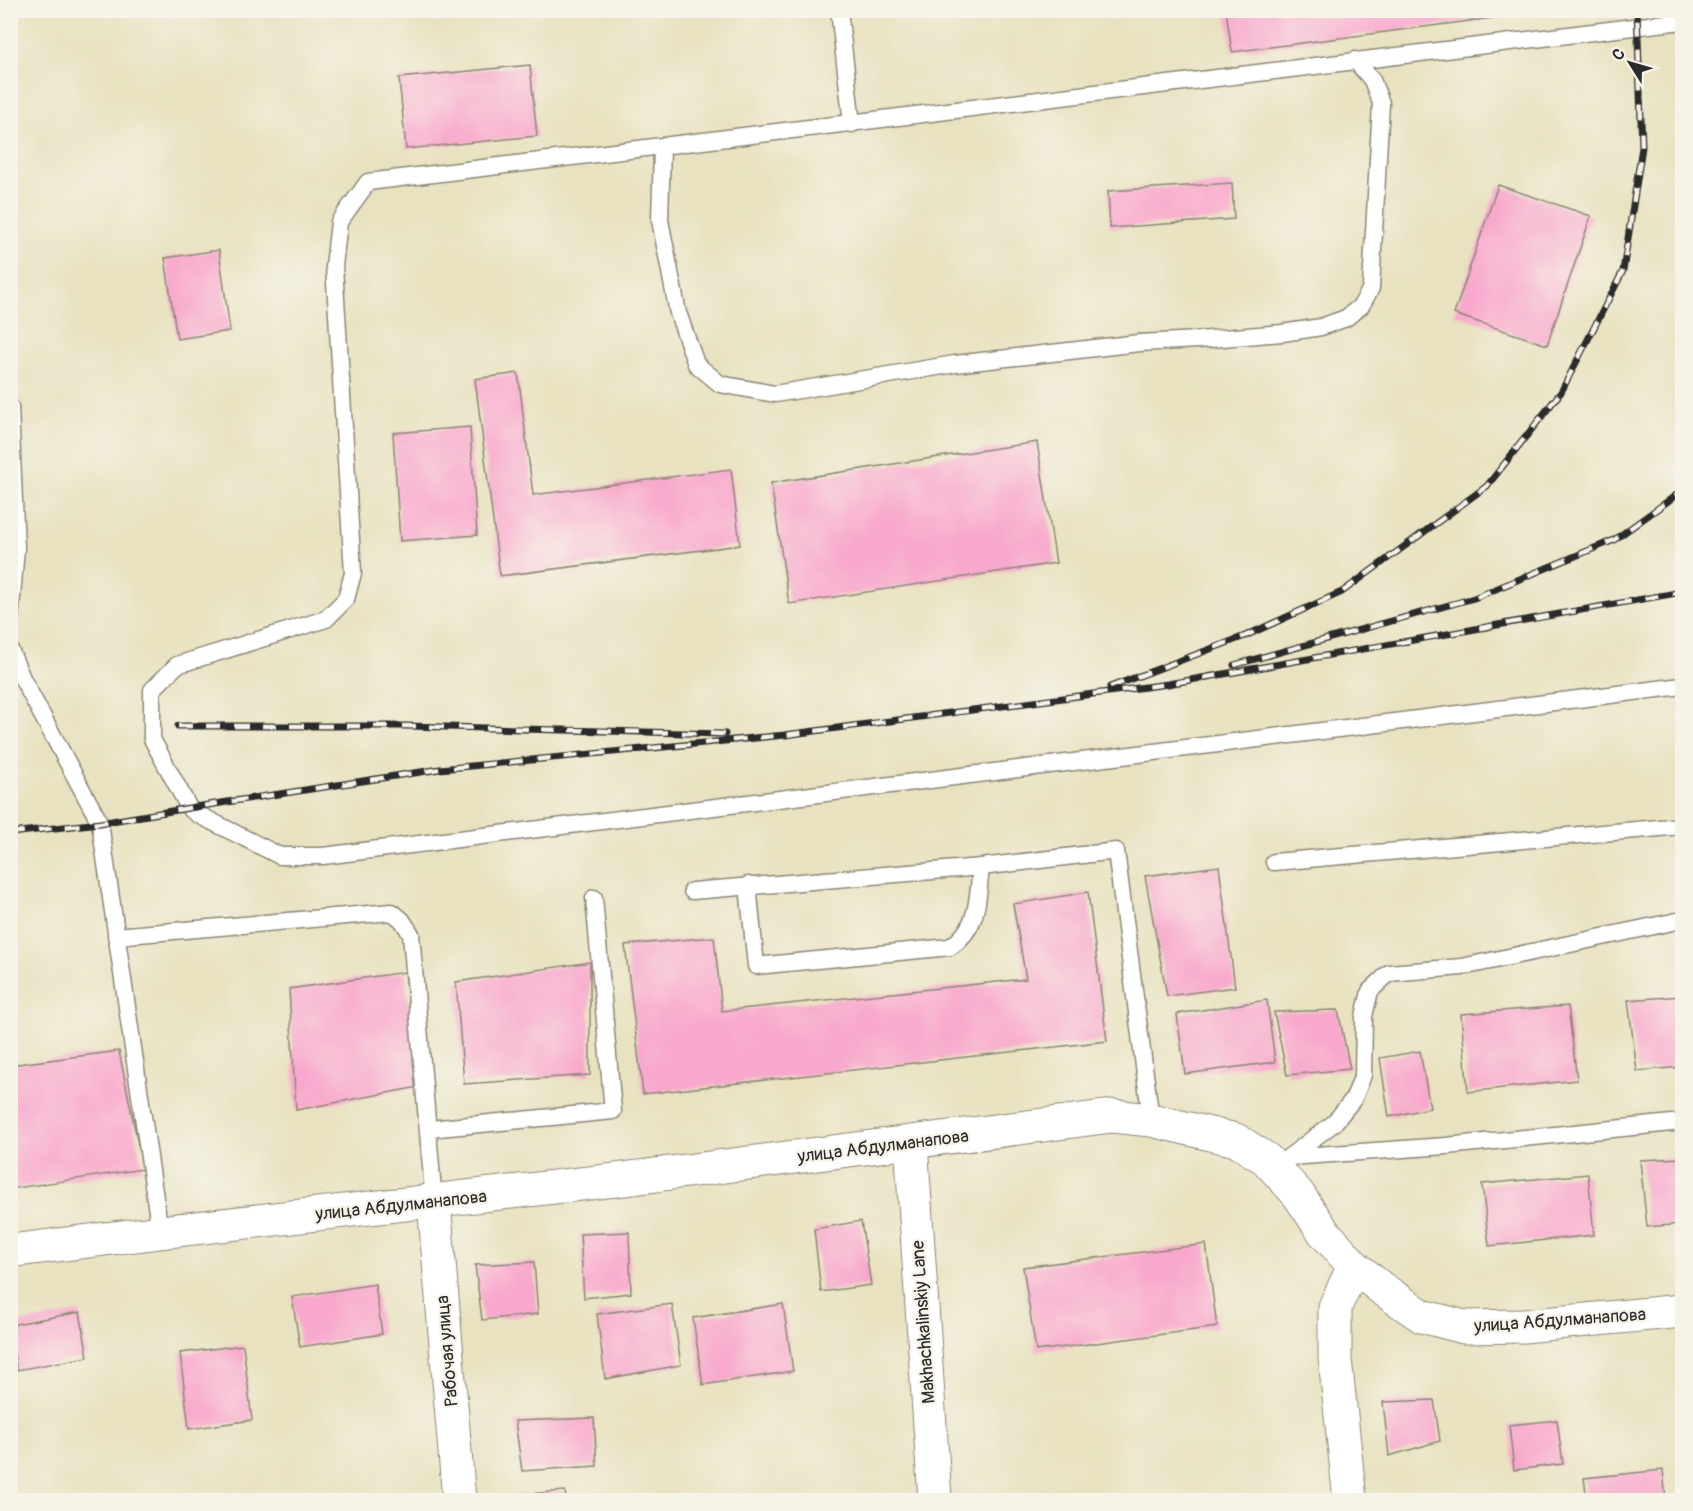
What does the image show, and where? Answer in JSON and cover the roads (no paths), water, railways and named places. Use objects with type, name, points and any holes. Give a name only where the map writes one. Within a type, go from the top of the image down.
[{"type":"street","name":"улица Абдулманапова","points":[[10,1251],[434,1202],[1112,1116],[1151,1120],[1236,1140],[1277,1158],[1323,1231],[1354,1266],[1422,1316],[1464,1327],[1523,1326],[1683,1311]]},
{"type":"street","name":"Makhachkalinskiy Lane","points":[[911,1143],[935,1500]]},
{"type":"street","name":"Рабочая улица","points":[[434,1202],[459,1500]]},
{"type":"street","points":[[1350,1500],[1335,1359],[1335,1308],[1354,1266]]},
{"type":"lane","points":[[839,10],[852,123]]},
{"type":"lane","points":[[1683,21],[368,182],[339,222],[334,266],[353,573],[346,599],[326,619],[177,665],[152,690],[152,738],[189,808],[197,814],[280,856],[323,856],[1683,686]]},
{"type":"lane","points":[[662,147],[660,220],[678,313],[696,364],[720,384],[775,394],[955,364],[1139,343],[1282,333],[1321,327],[1346,318],[1361,306],[1371,288],[1381,103],[1372,80],[1355,60]]},
{"type":"lane","points":[[10,407],[16,548],[10,620]]},
{"type":"lane","points":[[10,650],[22,678],[100,824],[160,1232]]},
{"type":"lane","points":[[1274,862],[1683,826]]},
{"type":"lane","points":[[692,891],[981,867],[1116,851],[1151,1120]]},
{"type":"lane","points":[[748,885],[756,966],[950,947],[964,938],[976,914],[981,867]]},
{"type":"lane","points":[[429,1129],[613,1111],[594,898]]},
{"type":"lane","points":[[116,936],[392,912],[402,920],[411,934],[434,1202]]},
{"type":"lane","points":[[1277,1158],[1334,1123],[1354,1098],[1363,1075],[1364,1016],[1370,991],[1389,973],[1462,967],[1683,920]]},
{"type":"lane","points":[[1277,1158],[1446,1146],[1683,1122]]},
{"type":"railway","points":[[1110,687],[1245,636],[1342,592],[1487,486],[1561,392],[1623,271],[1642,147],[1637,10]]},
{"type":"railway","points":[[1234,665],[1474,598],[1614,540],[1682,491]]},
{"type":"railway","points":[[10,833],[100,823],[440,769],[785,735],[1168,684],[1682,592]]},
{"type":"railway","points":[[178,726],[405,726],[725,734]]}]
